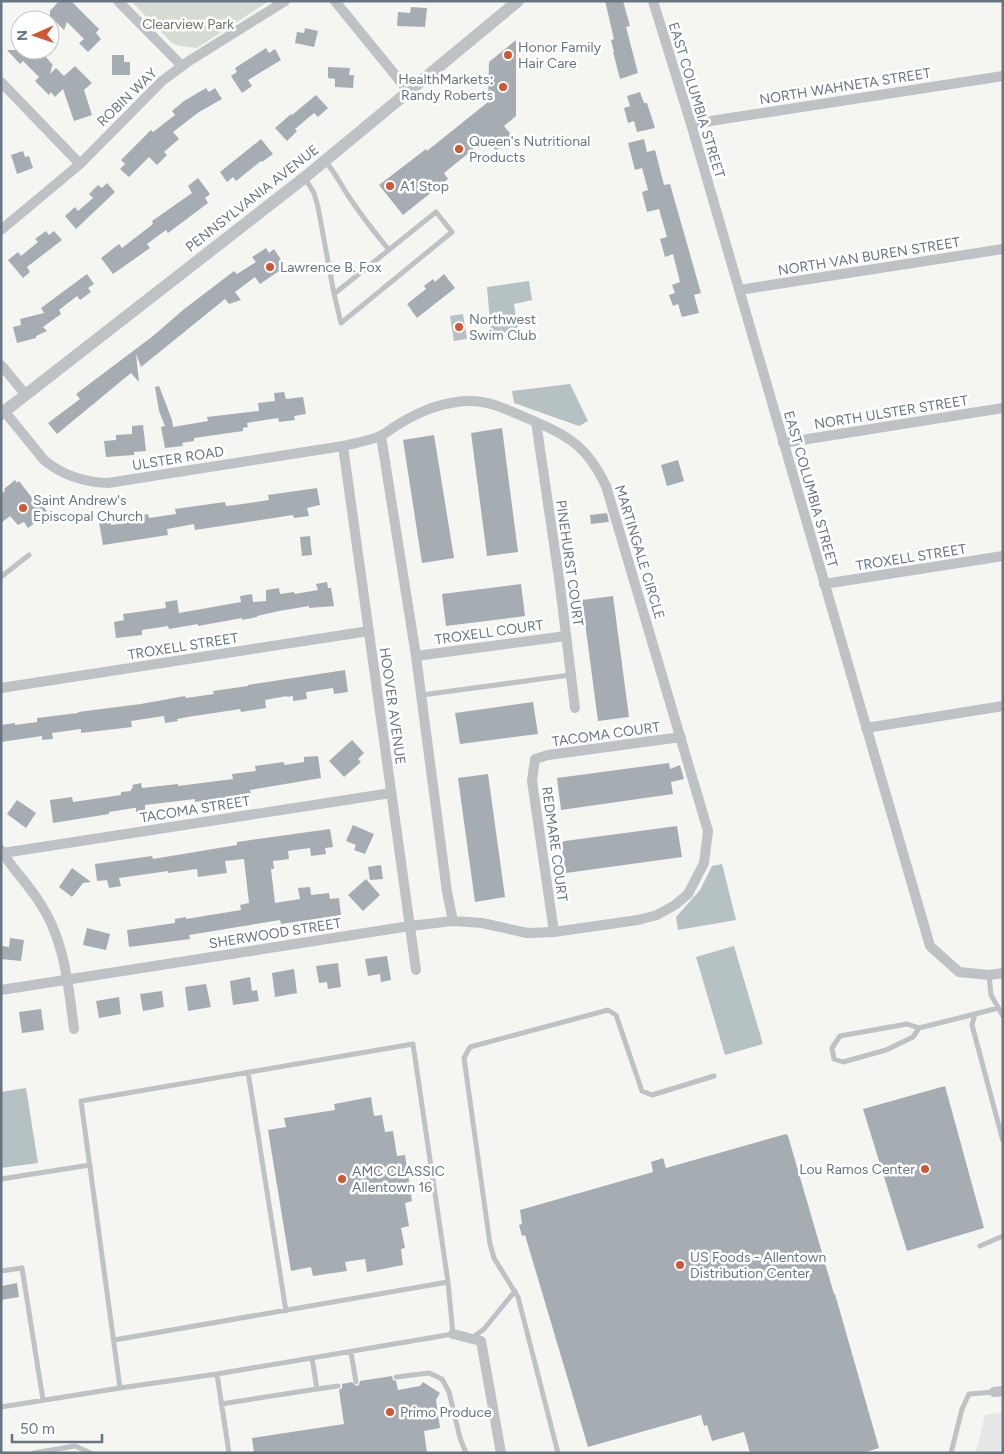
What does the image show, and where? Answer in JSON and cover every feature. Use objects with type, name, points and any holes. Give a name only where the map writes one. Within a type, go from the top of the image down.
[{"type":"street","points":[[118,1],[182,66]]},
{"type":"street","name":"ROBIN WAY","points":[[1,230],[37,202],[80,164],[155,88],[182,66],[285,1]]},
{"type":"street","points":[[336,1],[409,92]]},
{"type":"street","name":"PENNSYLVANIA AVENUE","points":[[3,413],[304,178],[518,1]]},
{"type":"street","name":"EAST COLUMBIA STREET","points":[[654,1],[930,946],[959,972],[989,975]]},
{"type":"street","name":"NORTH WAHNETA STREET","points":[[691,124],[1003,76]]},
{"type":"street","points":[[1,82],[80,164]]},
{"type":"street","name":"NORTH VAN BUREN STREET","points":[[739,290],[1003,249]]},
{"type":"street","points":[[1,365],[26,395]]},
{"type":"street","name":"MARTINGALE CIRCLE","points":[[381,436],[428,409],[452,403],[472,401],[494,405],[552,428],[578,445],[597,467],[606,486],[708,831],[704,863],[688,894],[674,905],[657,915],[638,920],[554,932]]},
{"type":"street","name":"NORTH ULSTER STREET","points":[[784,443],[1003,408]]},
{"type":"street","name":"ULSTER ROAD","points":[[3,413],[44,460],[51,465],[78,479],[108,483],[344,446],[381,436]]},
{"type":"street","name":"PINEHURST COURT","points":[[536,422],[575,708]]},
{"type":"street","name":"HOOVER AVENUE","points":[[381,436],[422,695],[446,892],[453,921]]},
{"type":"street","name":"HOOVER AVENUE","points":[[344,446],[416,970]]},
{"type":"street","name":"TROXELL STREET","points":[[824,584],[1003,556]]},
{"type":"street","name":"TROXELL STREET","points":[[1,688],[369,631]]},
{"type":"street","name":"TROXELL COURT","points":[[416,656],[566,636]]},
{"type":"street","points":[[866,728],[1003,706]]},
{"type":"street","name":"TACOMA COURT","points":[[535,760],[548,755],[681,737]]},
{"type":"street","name":"REDMARE COURT","points":[[535,760],[532,781],[554,932]]},
{"type":"street","name":"TACOMA STREET","points":[[2,852],[391,792]]},
{"type":"street","points":[[2,852],[38,900],[51,921],[62,949],[74,1029]]},
{"type":"street","name":"SHERWOOD STREET","points":[[1,990],[410,926],[453,921],[482,923],[527,933],[554,932]]},
{"type":"street","points":[[989,975],[1003,973]]},
{"type":"street","points":[[453,1334],[480,1341],[501,1453]]},
{"type":"lane","points":[[325,161],[357,209],[389,250]]},
{"type":"lane","points":[[304,178],[314,193],[318,207],[334,294],[341,323],[452,232],[436,212],[334,294]]},
{"type":"lane","points":[[1,577],[29,555]]},
{"type":"lane","points":[[422,695],[571,674]]},
{"type":"lane","points":[[989,975],[991,995],[1003,1016]]},
{"type":"lane","points":[[919,1028],[913,1037],[886,1050],[843,1062],[834,1059],[832,1048],[840,1036],[907,1024],[919,1028],[998,1008]]},
{"type":"lane","points":[[558,1453],[518,1297],[494,1258],[490,1244],[464,1058],[470,1047],[608,1010],[616,1015],[642,1091],[652,1095],[714,1076]]},
{"type":"lane","points":[[975,1014],[972,1025],[1003,1141]]},
{"type":"lane","points":[[1,1407],[217,1374],[453,1334],[448,1282],[413,1044],[81,1101],[120,1388]]},
{"type":"lane","points":[[248,1072],[286,1311]]},
{"type":"lane","points":[[1,1179],[90,1165]]},
{"type":"lane","points":[[980,1246],[1003,1236]]},
{"type":"lane","points":[[1,1271],[22,1268],[43,1400]]},
{"type":"lane","points":[[114,1340],[448,1282]]},
{"type":"lane","points":[[472,1338],[484,1330],[515,1291]]},
{"type":"lane","points":[[351,1352],[356,1382]]},
{"type":"lane","points":[[312,1358],[317,1389]]},
{"type":"lane","points":[[396,1377],[429,1373],[442,1379],[449,1392],[460,1438],[466,1453]]},
{"type":"lane","points":[[217,1374],[230,1453]]},
{"type":"lane","points":[[221,1404],[338,1386]]},
{"type":"lane","points":[[951,1453],[962,1409],[969,1394],[998,1391]]},
{"type":"lane","points":[[34,1453],[75,1446],[91,1453]]},
{"type":"shaded area","points":[[529,281],[532,300],[514,304],[518,330],[491,335],[487,287]]},
{"type":"shaded area","name":"Northwest Swim Club","points":[[463,314],[467,339],[454,341],[450,316]]},
{"type":"shaded area","points":[[570,384],[588,421],[579,426],[514,403],[512,391]]},
{"type":"shaded area","points":[[722,864],[736,920],[678,930],[676,917],[700,890],[712,866]]},
{"type":"shaded area","points":[[734,946],[763,1044],[725,1055],[696,957]]},
{"type":"shaded area","points":[[26,1088],[38,1163],[1,1168],[1,1092]]},
{"type":"shaded area","points":[[1003,1412],[1003,1453],[976,1453],[985,1415]]},
{"type":"green space","name":"Clearview Park","points":[[131,1],[269,1],[197,48],[172,43]]},
{"type":"building","points":[[59,1],[71,1],[99,29],[96,33],[101,39],[88,52],[79,43],[84,39],[67,22],[64,30],[60,26],[60,10],[51,10]]},
{"type":"building","points":[[605,1],[623,1],[630,26],[626,27],[638,73],[620,79],[613,52],[611,40],[614,39]]},
{"type":"building","points":[[411,7],[427,8],[425,27],[397,26],[398,12],[410,13]]},
{"type":"building","points":[[305,28],[318,31],[314,47],[295,43],[297,32],[304,33]]},
{"type":"building","points":[[516,40],[516,116],[504,126],[513,137],[496,151],[486,139],[444,173],[448,179],[403,215],[379,185],[426,149],[427,151],[488,102],[489,62]]},
{"type":"building","points":[[266,48],[269,53],[275,49],[281,60],[248,80],[252,86],[242,93],[231,76],[237,72],[235,68]]},
{"type":"building","points":[[112,55],[124,55],[124,62],[130,62],[130,75],[112,75]]},
{"type":"building","points":[[16,60],[48,60],[53,63],[50,74],[56,68],[64,76],[75,66],[92,83],[84,90],[92,115],[74,121],[63,89],[55,97],[51,92],[49,95],[35,81],[39,77],[23,61],[20,64]]},
{"type":"building","points":[[328,67],[350,68],[349,75],[354,75],[353,88],[335,87],[335,79],[328,78]]},
{"type":"building","points":[[206,88],[209,92],[215,88],[222,99],[199,112],[173,132],[179,139],[164,152],[167,155],[157,165],[149,157],[129,177],[120,169],[125,164],[121,160],[151,130],[153,132],[175,115],[172,111],[184,101]]},
{"type":"building","points":[[640,92],[644,103],[647,103],[655,128],[637,132],[634,121],[628,123],[624,108],[630,106],[627,96]]},
{"type":"building","points":[[316,95],[328,108],[318,117],[314,113],[295,129],[297,131],[287,141],[275,128]]},
{"type":"building","points":[[261,139],[273,154],[236,181],[233,177],[227,182],[220,172]]},
{"type":"building","points":[[644,139],[647,152],[655,150],[664,185],[670,184],[701,293],[694,295],[699,313],[682,317],[678,304],[673,306],[669,295],[675,293],[672,285],[680,282],[673,254],[665,257],[660,239],[667,237],[659,209],[647,212],[642,192],[648,190],[642,168],[635,170],[628,143]]},
{"type":"building","points":[[23,151],[25,157],[29,156],[33,168],[17,174],[11,155]]},
{"type":"building","points":[[198,178],[210,194],[205,198],[208,203],[168,233],[166,230],[147,244],[150,248],[113,274],[101,258],[119,244],[122,248],[153,224],[152,221],[192,193],[188,186]]},
{"type":"building","points":[[107,183],[115,192],[76,229],[65,216],[75,207],[78,211],[93,198],[89,194],[98,185],[102,188]]},
{"type":"building","points":[[46,231],[49,235],[54,231],[62,240],[27,267],[30,272],[23,278],[8,260],[18,252],[21,256],[38,242],[35,239]]},
{"type":"building","points":[[266,248],[269,253],[274,249],[283,263],[282,269],[260,284],[255,277],[235,292],[241,300],[229,304],[225,299],[141,367],[136,354],[139,382],[131,373],[57,434],[48,423],[80,399],[76,394],[153,336],[183,310],[234,271],[237,274],[256,262],[252,257]]},
{"type":"building","points":[[87,274],[94,284],[88,288],[91,292],[80,300],[77,296],[59,310],[61,314],[43,327],[47,331],[36,336],[36,338],[17,343],[13,327],[21,325],[20,319],[44,313],[41,308]]},
{"type":"building","points":[[444,274],[455,288],[417,318],[407,304],[426,289],[424,286],[433,279],[435,282]]},
{"type":"building","points":[[159,386],[173,427],[208,421],[207,417],[259,411],[258,403],[275,401],[274,393],[284,392],[286,399],[303,397],[306,414],[294,416],[295,420],[279,422],[278,418],[247,423],[248,427],[243,428],[243,431],[194,438],[194,441],[182,443],[183,446],[165,448],[161,427],[165,426],[159,411],[155,387]]},
{"type":"building","points":[[143,425],[146,451],[134,452],[134,455],[106,457],[104,441],[116,440],[116,435],[132,434],[132,426]]},
{"type":"building","points":[[502,428],[518,552],[487,556],[471,433]]},
{"type":"building","points":[[434,435],[454,558],[422,563],[403,440]]},
{"type":"building","points":[[678,460],[684,481],[667,486],[661,465]]},
{"type":"building","name":"Saint Andrew's Episcopal Church","points":[[15,480],[17,483],[19,481],[36,503],[39,500],[48,513],[28,528],[24,522],[18,525],[10,516],[1,523],[1,494]]},
{"type":"building","points":[[317,488],[320,505],[307,508],[309,516],[294,518],[293,515],[195,530],[194,524],[167,529],[168,535],[103,545],[99,522],[111,520],[111,525],[138,521],[138,516],[148,514],[149,518],[176,514],[175,509],[225,502],[226,506],[243,504],[269,500],[268,495]]},
{"type":"building","points":[[607,513],[609,522],[591,524],[590,515]]},
{"type":"building","points":[[310,536],[312,555],[302,556],[300,537]]},
{"type":"building","points":[[327,582],[328,588],[331,588],[334,606],[309,608],[309,606],[242,620],[242,618],[198,626],[198,624],[169,629],[168,626],[142,630],[142,635],[116,638],[114,622],[124,620],[123,614],[166,608],[165,602],[177,600],[179,613],[241,602],[240,596],[252,594],[253,602],[266,601],[266,590],[279,588],[280,594],[294,592],[295,594],[318,590],[316,584]]},
{"type":"building","points":[[521,584],[525,616],[446,626],[442,594]]},
{"type":"building","points":[[613,596],[629,717],[598,721],[582,600]]},
{"type":"building","points":[[345,670],[348,692],[334,694],[333,688],[306,692],[307,699],[293,701],[293,696],[287,696],[265,700],[266,708],[241,712],[240,709],[177,719],[178,721],[165,723],[164,716],[131,721],[132,727],[81,733],[81,729],[52,733],[53,739],[42,740],[42,736],[1,742],[1,725],[37,722],[37,718],[185,696],[186,698],[214,694],[213,691]]},
{"type":"building","points":[[533,702],[538,734],[460,744],[455,713]]},
{"type":"building","points":[[352,740],[364,753],[358,759],[361,762],[344,777],[329,761]]},
{"type":"building","points":[[318,756],[321,778],[250,790],[251,794],[195,802],[195,799],[145,805],[145,810],[136,812],[136,808],[134,808],[53,823],[50,800],[72,797],[73,802],[121,795],[121,792],[131,791],[132,785],[141,783],[142,788],[178,784],[178,786],[233,779],[232,774],[256,771],[255,766],[284,762],[284,765],[304,762],[304,757]]},
{"type":"building","points":[[669,763],[670,769],[680,765],[684,779],[671,782],[673,794],[561,810],[557,778]]},
{"type":"building","points":[[488,774],[505,897],[475,902],[458,778]]},
{"type":"building","points":[[17,800],[36,813],[26,828],[7,814]]},
{"type":"building","points":[[353,825],[374,834],[365,854],[354,850],[356,845],[346,841]]},
{"type":"building","points":[[677,826],[682,857],[566,873],[561,843],[565,841]]},
{"type":"building","points":[[330,829],[333,847],[325,848],[326,854],[311,856],[310,848],[288,851],[289,859],[273,861],[274,869],[271,869],[275,903],[300,899],[298,888],[310,887],[311,895],[329,893],[330,899],[339,898],[341,915],[281,924],[280,920],[189,935],[190,939],[129,947],[127,930],[175,923],[175,919],[186,917],[186,919],[241,910],[240,905],[249,903],[244,859],[225,861],[227,873],[198,877],[197,869],[168,873],[168,871],[119,878],[121,886],[109,888],[107,880],[97,881],[95,864],[152,856],[153,859],[237,845],[237,842]]},
{"type":"building","points":[[381,865],[383,879],[370,880],[368,867]]},
{"type":"building","points":[[72,868],[91,882],[83,883],[72,897],[59,887]]},
{"type":"building","points":[[366,879],[380,895],[363,911],[348,895]]},
{"type":"building","points":[[87,928],[110,934],[106,950],[83,945]]},
{"type":"building","points":[[10,938],[24,940],[21,961],[1,959],[2,946],[9,947]]},
{"type":"building","points":[[387,956],[391,980],[381,982],[380,974],[368,976],[365,959]]},
{"type":"building","points":[[338,963],[341,987],[328,989],[327,982],[319,983],[316,966]]},
{"type":"building","points":[[294,969],[297,993],[275,997],[272,973]]},
{"type":"building","points":[[250,977],[252,991],[257,990],[259,1001],[233,1005],[230,981]]},
{"type":"building","points":[[206,984],[211,1007],[188,1011],[185,987]]},
{"type":"building","points":[[162,991],[164,1007],[143,1011],[140,994]]},
{"type":"building","points":[[119,997],[121,1014],[99,1018],[96,1001]]},
{"type":"building","points":[[41,1009],[44,1030],[22,1033],[19,1012]]},
{"type":"building","name":"Lou Ramos Center","points":[[945,1086],[984,1228],[907,1251],[863,1109]]},
{"type":"building","name":"AMC CLASSIC Allentown 16","points":[[371,1097],[374,1116],[382,1115],[385,1132],[393,1131],[397,1156],[405,1155],[412,1201],[405,1203],[409,1226],[401,1228],[405,1248],[401,1249],[403,1265],[367,1272],[365,1259],[345,1262],[347,1271],[313,1276],[311,1267],[291,1271],[268,1130],[286,1127],[284,1118],[335,1110],[334,1104]]},
{"type":"building","name":"US Foods - Allentown Distribution Center","points":[[786,1134],[835,1294],[879,1448],[863,1453],[750,1453],[744,1432],[712,1441],[707,1425],[704,1426],[701,1415],[588,1447],[525,1235],[522,1236],[519,1225],[522,1224],[520,1210],[653,1172],[651,1162],[663,1158],[666,1168]]},
{"type":"building","points":[[17,1283],[19,1297],[1,1300],[1,1286]]},
{"type":"building","name":"Primo Produce","points":[[392,1376],[393,1380],[396,1381],[398,1390],[420,1386],[423,1382],[440,1393],[436,1400],[440,1428],[424,1431],[427,1453],[254,1453],[252,1438],[344,1424],[339,1390],[342,1388],[342,1384],[352,1382],[356,1386],[359,1385],[360,1381]]},
{"type":"place","name":"Honor Family Hair Care","points":[[508,55]]},
{"type":"place","name":"HealthMarkets: Randy Roberts","points":[[503,87]]},
{"type":"place","name":"Queen's Nutritional Products","points":[[459,149]]},
{"type":"place","name":"A1 Stop","points":[[390,186]]},
{"type":"place","name":"Lawrence B. Fox","points":[[270,267]]},
{"type":"place","name":"Northwest Swim Club","points":[[459,327]]},
{"type":"place","name":"Saint Andrew's Episcopal Church","points":[[23,508]]},
{"type":"place","name":"Lou Ramos Center","points":[[925,1169]]},
{"type":"place","name":"AMC CLASSIC Allentown 16","points":[[342,1179]]},
{"type":"place","name":"US Foods - Allentown Distribution Center","points":[[680,1265]]},
{"type":"place","name":"Primo Produce","points":[[390,1412]]}]
